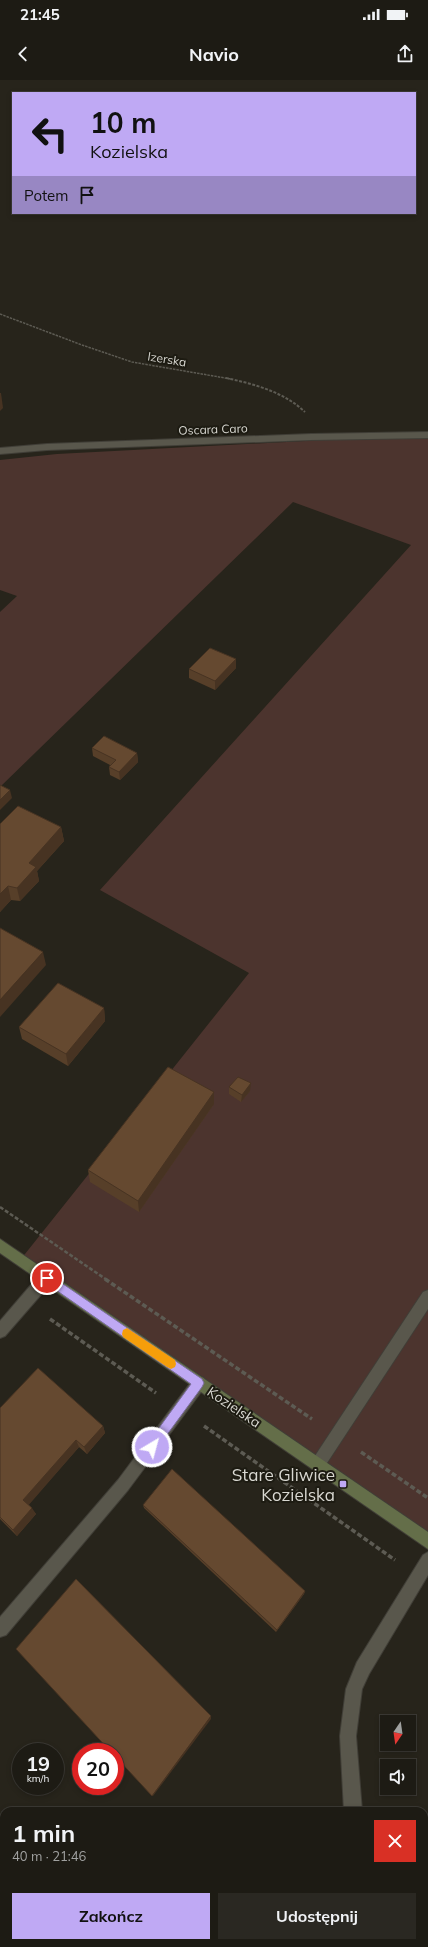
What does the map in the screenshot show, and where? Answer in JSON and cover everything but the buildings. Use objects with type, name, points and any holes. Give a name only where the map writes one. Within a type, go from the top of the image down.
[{"type":"street","name":"Oscara Caro","points":[[0,451],[47,447],[311,437],[428,435]]},
{"type":"street","name":"Kozielska","points":[[0,1245],[318,1464],[343,1484],[428,1541]]},
{"type":"street","points":[[0,1331],[47,1278]]},
{"type":"street","points":[[318,1464],[428,1297]]},
{"type":"street","points":[[0,1630],[123,1484],[199,1383]]},
{"type":"street","points":[[353,1807],[351,1788],[352,1762],[348,1736],[354,1689],[363,1668],[428,1560]]},
{"type":"path","name":"Izerska","points":[[0,314],[133,362],[230,377],[270,390],[300,406],[307,414],[310,424],[311,437]]},
{"type":"path","points":[[0,1207],[428,1498]]},
{"type":"path","points":[[26,1302],[82,1343],[180,1409],[418,1577]]},
{"type":"shaded area","points":[[428,435],[428,1541],[21,1259],[249,973],[100,890],[411,545],[293,502],[0,787],[0,612],[17,596],[0,590],[0,460],[57,454],[305,441],[311,437]]},
{"type":"slow traffic","points":[[127,1334],[171,1364]]},
{"type":"place","name":"Stare Gliwice Kozielska","points":[[343,1484]]},
{"type":"route","points":[[47,1278],[199,1383],[152,1447]]}]
